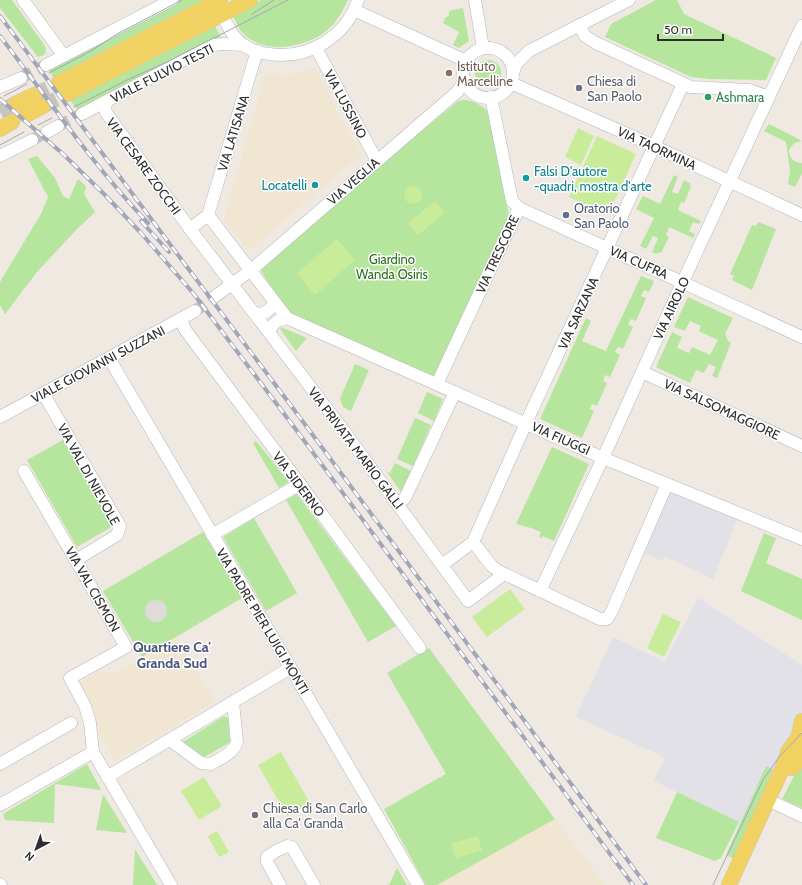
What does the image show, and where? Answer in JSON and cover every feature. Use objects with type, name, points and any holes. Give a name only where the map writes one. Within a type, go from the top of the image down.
[{"type":"main road","name":"VIALE FULVIO TESTI","points":[[63,88],[218,4],[250,0]]},
{"type":"main road","points":[[15,104],[38,101],[26,115]]},
{"type":"main road","points":[[729,885],[768,800],[798,744]]},
{"type":"street","points":[[23,0],[64,56]]},
{"type":"street","points":[[46,65],[172,0]]},
{"type":"street","points":[[475,0],[483,48]]},
{"type":"street","points":[[457,92],[471,91],[484,97],[491,98],[503,93],[512,78],[515,67],[521,58],[534,49],[629,0]]},
{"type":"street","points":[[218,4],[233,34],[244,45],[257,51],[270,54],[297,54],[316,48],[338,32],[346,23],[356,5],[466,60]]},
{"type":"street","points":[[579,25],[585,36],[596,43],[683,84],[695,88],[749,90],[769,97]]},
{"type":"street","name":"VIA AIROLO","points":[[540,591],[603,458],[802,26]]},
{"type":"street","name":"VIALE FULVIO TESTI","points":[[82,114],[213,45],[244,45]]},
{"type":"street","name":"VIA LUSSINO","points":[[316,48],[377,161]]},
{"type":"street","points":[[471,91],[464,79],[464,67],[466,60],[473,52],[483,48],[491,48],[514,55],[534,49]]},
{"type":"street","points":[[499,50],[505,54],[510,61],[512,78]]},
{"type":"street","name":"VIA LATISANA","points":[[208,215],[257,51]]},
{"type":"street","points":[[0,88],[21,78]]},
{"type":"street","name":"VIA TAORMINA","points":[[512,78],[654,147],[802,215]]},
{"type":"street","name":"VIA VEGLIA","points":[[233,284],[457,92],[464,79]]},
{"type":"street","name":"VIA SARZANA","points":[[473,542],[526,423],[683,84]]},
{"type":"street","name":"VIA TRESCORE","points":[[437,384],[519,208],[512,201],[491,98]]},
{"type":"street","name":"VIA CESARE ZOCCHI","points":[[106,102],[105,110],[107,114],[190,229],[233,284]]},
{"type":"street","points":[[47,132],[58,126]]},
{"type":"street","points":[[0,156],[32,140]]},
{"type":"street","name":"VIA CUFRA","points":[[519,208],[802,337]]},
{"type":"street","points":[[190,229],[208,215],[287,318],[273,323],[269,332]]},
{"type":"street","points":[[214,297],[233,284]]},
{"type":"street","name":"VIA PRIVATA MARIO GALLI","points":[[233,284],[398,504],[468,601],[504,574]]},
{"type":"street","points":[[256,315],[265,313],[271,309],[274,303]]},
{"type":"street","name":"VIALE GIOVANNI SUZZANI","points":[[0,417],[195,311]]},
{"type":"street","name":"VIA FIUGGI","points":[[287,318],[603,458],[802,539]]},
{"type":"street","name":"VIA SIDERNO","points":[[180,319],[186,331],[420,648]]},
{"type":"street","name":"VIA PADRE PIER LUIGI MONTI","points":[[109,358],[418,885]]},
{"type":"street","name":"VIA SALSOMAGGIORE","points":[[642,372],[802,446]]},
{"type":"street","points":[[398,504],[405,498],[455,392]]},
{"type":"street","name":"VIA VAL DI NIEVOLE","points":[[43,393],[120,526],[117,535],[76,560]]},
{"type":"street","name":"VIA VAL CISMON","points":[[24,471],[126,647],[70,678],[87,712],[90,722],[93,752]]},
{"type":"street","points":[[212,535],[300,484]]},
{"type":"street","points":[[442,565],[473,542],[494,568],[504,574],[600,619],[607,619],[610,616],[667,484]]},
{"type":"street","points":[[107,776],[290,668]]},
{"type":"street","points":[[170,740],[201,763],[211,764],[232,751],[237,742],[233,702]]},
{"type":"street","points":[[0,764],[71,724]]},
{"type":"street","points":[[0,805],[93,752],[172,885]]},
{"type":"street","points":[[768,800],[802,816]]},
{"type":"street","points":[[280,885],[267,862],[267,857],[287,846],[292,847],[314,885]]},
{"type":"shaded area","points":[[315,68],[339,115],[362,154],[248,251],[224,219],[266,73],[281,75],[291,74]]},
{"type":"shaded area","points":[[668,486],[739,515],[713,579],[665,556],[662,561],[640,551]]},
{"type":"shaded area","points":[[698,598],[802,665],[802,723],[752,829],[654,781],[664,760],[662,756],[576,717],[613,637],[665,662]]},
{"type":"shaded area","points":[[152,600],[160,600],[167,607],[167,615],[160,622],[152,622],[145,615],[145,607]]},
{"type":"shaded area","points":[[177,637],[215,702],[115,761],[98,732],[93,709],[78,683],[101,670],[114,674]]},
{"type":"shaded area","points":[[555,819],[605,885],[437,885]]},
{"type":"green space","points":[[0,0],[12,0],[45,46],[46,52],[44,55],[38,57],[0,8]]},
{"type":"green space","points":[[179,0],[202,0],[204,4],[55,80],[48,69]]},
{"type":"green space","points":[[261,0],[348,0],[336,22],[325,32],[316,38],[305,42],[282,47],[259,44],[249,39],[241,31],[232,14]]},
{"type":"green space","points":[[656,0],[677,0],[684,14],[776,58],[766,80],[710,79],[691,77],[605,37],[611,24]]},
{"type":"green space","points":[[463,8],[469,41],[459,48],[453,45],[459,32],[443,23],[445,18],[449,16],[449,11]]},
{"type":"green space","points":[[214,24],[222,40],[79,112],[70,100]]},
{"type":"green space","points":[[488,60],[497,64],[501,73],[497,82],[488,86],[479,82],[475,73],[479,64]]},
{"type":"green space","name":"Giardino Wanda Osiris","points":[[463,100],[478,104],[490,115],[509,216],[434,376],[290,315],[261,270],[373,171],[458,101]]},
{"type":"green space","points":[[769,124],[802,141],[794,143],[789,150],[792,160],[802,163],[802,173],[795,187],[788,184],[790,171],[786,142],[764,131]]},
{"type":"green space","points":[[578,128],[594,136],[581,165],[565,157]]},
{"type":"green space","points":[[597,136],[636,154],[608,215],[569,197]]},
{"type":"green space","points":[[37,156],[55,178],[63,196],[69,199],[78,179],[86,186],[84,194],[95,212],[37,272],[5,314],[0,305],[0,282],[41,214],[48,197],[28,159]]},
{"type":"green space","points":[[674,175],[678,177],[672,192],[678,194],[684,180],[690,183],[689,185],[691,186],[684,203],[681,202],[678,210],[701,221],[699,224],[693,222],[689,231],[695,234],[693,238],[669,227],[666,235],[669,237],[661,253],[658,252],[657,254],[652,252],[658,238],[653,236],[646,249],[640,246],[654,218],[636,209],[643,196],[660,204]]},
{"type":"green space","points":[[413,186],[419,189],[422,195],[419,201],[413,204],[407,201],[404,195],[407,189]]},
{"type":"green space","points":[[435,201],[445,213],[418,235],[408,223]]},
{"type":"green space","points":[[758,222],[776,229],[752,290],[732,280],[734,276],[730,274],[752,225],[756,226]]},
{"type":"green space","points":[[337,239],[355,260],[315,295],[297,273]]},
{"type":"green space","points":[[641,276],[654,281],[649,292],[644,290],[641,296],[646,298],[636,321],[631,319],[628,324],[633,327],[623,349],[618,347],[615,352],[620,355],[610,377],[605,375],[603,381],[607,383],[597,406],[592,404],[590,409],[594,411],[582,438],[540,419],[586,318],[591,321],[582,341],[606,351]]},
{"type":"green space","points":[[688,297],[733,318],[725,334],[728,341],[731,343],[717,378],[712,376],[716,367],[709,364],[704,373],[696,370],[690,383],[656,367],[672,332],[682,337],[677,348],[689,353],[692,347],[710,355],[718,340],[699,331],[701,326],[690,321],[685,331],[674,327]]},
{"type":"green space","points":[[281,327],[307,338],[296,351],[280,329]]},
{"type":"green space","points":[[355,364],[369,370],[351,411],[343,407],[340,399]]},
{"type":"green space","points":[[427,392],[443,399],[434,421],[418,413]]},
{"type":"green space","points":[[415,418],[431,425],[413,466],[397,459]]},
{"type":"green space","points":[[63,440],[113,526],[77,547],[27,460]]},
{"type":"green space","points":[[256,441],[289,482],[279,488],[253,443]]},
{"type":"green space","points":[[552,447],[589,464],[554,541],[543,536],[542,538],[539,537],[541,532],[516,524]]},
{"type":"green space","points":[[395,463],[411,471],[401,492],[387,472],[390,473]]},
{"type":"green space","points":[[297,494],[396,626],[368,642],[286,500]]},
{"type":"green space","points":[[254,518],[297,593],[266,611],[223,537]]},
{"type":"green space","points":[[203,532],[242,598],[142,657],[103,591]]},
{"type":"green space","points":[[764,533],[776,538],[766,563],[802,579],[802,620],[741,591]]},
{"type":"green space","points":[[510,589],[525,609],[487,637],[472,617]]},
{"type":"green space","points":[[663,614],[681,622],[664,657],[647,648]]},
{"type":"green space","points":[[429,648],[555,819],[437,885],[426,885],[384,809],[446,774],[387,673]]},
{"type":"green space","points":[[224,716],[228,718],[229,743],[204,757],[183,742]]},
{"type":"green space","points":[[281,752],[310,803],[287,816],[258,765]]},
{"type":"green space","points":[[87,764],[101,790],[55,784],[54,823],[5,820],[3,814]]},
{"type":"green space","points":[[802,764],[802,808],[782,799]]},
{"type":"green space","points":[[766,766],[775,771],[734,859],[726,855]]},
{"type":"green space","points":[[204,777],[222,806],[199,820],[181,791]]},
{"type":"green space","points":[[677,792],[739,822],[721,858],[715,861],[656,838]]},
{"type":"green space","points":[[103,794],[127,833],[96,830]]},
{"type":"green space","points":[[217,831],[229,852],[219,857],[208,836]]},
{"type":"green space","points":[[478,836],[482,851],[455,858],[451,843]]},
{"type":"green space","points":[[135,849],[157,885],[133,885]]},
{"type":"green space","points":[[397,868],[407,885],[389,885]]},
{"type":"tunnel","points":[[21,78],[46,65]]},
{"type":"tunnel","points":[[34,95],[59,83]]},
{"type":"tunnel","points":[[43,106],[67,94]]},
{"type":"tunnel","points":[[0,112],[15,104]]},
{"type":"tunnel","points":[[58,126],[82,114]]},
{"type":"tunnel","points":[[32,140],[47,132]]},
{"type":"tunnel","points":[[195,311],[214,297]]},
{"type":"tram line","points":[[49,73],[91,51],[117,34],[182,0]]},
{"type":"tram line","points":[[252,14],[274,0]]},
{"type":"tram line","points":[[74,107],[129,79],[165,63],[288,0]]},
{"type":"tram line","points":[[4,96],[27,84]]},
{"type":"tram line","points":[[38,125],[52,118]]},
{"type":"tram line","points":[[0,145],[24,132]]},
{"type":"tram line","points":[[713,885],[763,780],[779,757],[802,733]]},
{"type":"railway","points":[[0,16],[646,885]]},
{"type":"railway","points":[[0,36],[53,108],[108,178],[148,223]]},
{"type":"railway","points":[[0,99],[63,154],[105,195],[141,233],[193,293],[633,885]]},
{"type":"railway","points":[[141,221],[169,252]]},
{"type":"place","name":"Istituto Marcelline","points":[[449,73]]},
{"type":"place","name":"Chiesa di San Paolo","points":[[579,88]]},
{"type":"place","name":"Ashmara","points":[[708,97]]},
{"type":"place","name":"Falsi D'autore -quadri, mostra d'arte","points":[[526,178]]},
{"type":"place","name":"Locatelli","points":[[315,185]]},
{"type":"place","name":"Oratorio San Paolo","points":[[566,215]]},
{"type":"place","name":"Chiesa di San Carlo alla Ca' Granda","points":[[255,815]]},
{"type":"district","name":"Quartiere Ca' Granda Sud","points":[[172,656]]}]
